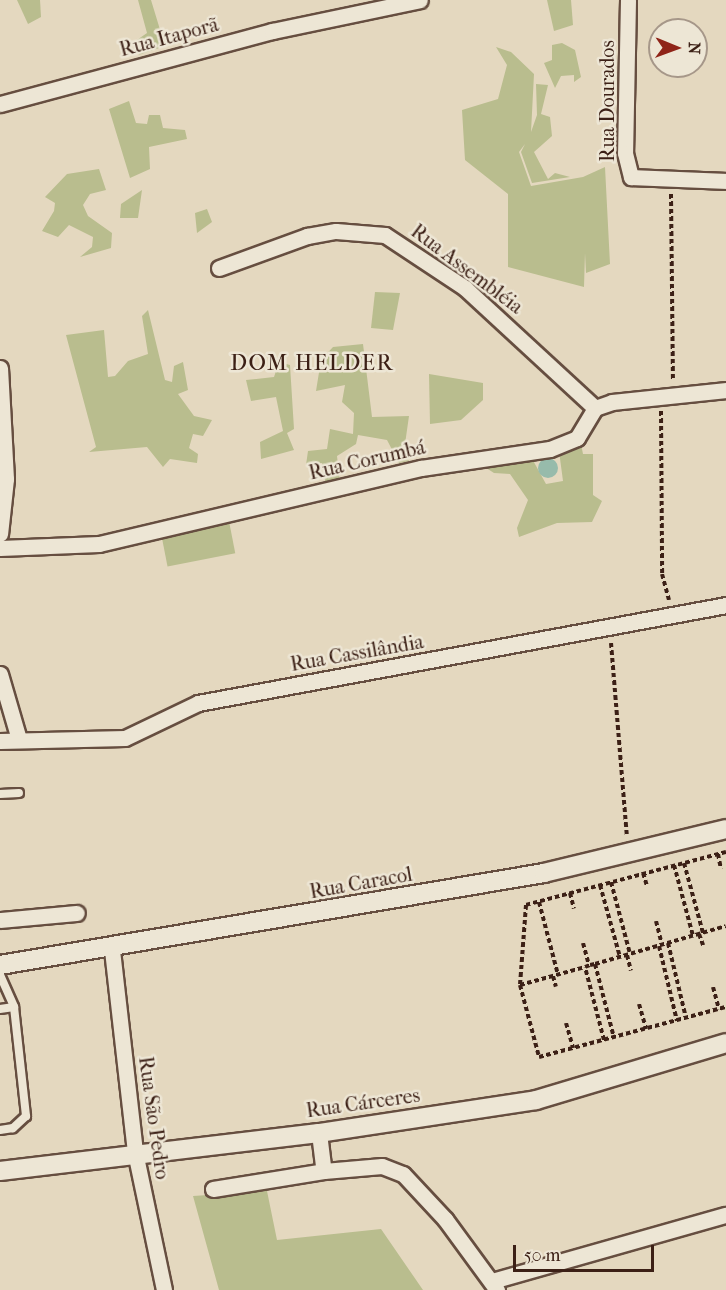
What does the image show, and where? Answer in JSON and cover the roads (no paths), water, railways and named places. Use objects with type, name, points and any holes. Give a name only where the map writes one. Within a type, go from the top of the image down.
[{"type":"street","name":"Rua Itaporã","points":[[0,104],[262,34],[420,0]]},
{"type":"street","name":"Rua Dourados","points":[[628,0],[626,166],[637,181],[726,181]]},
{"type":"street","name":"Rua Assembléia","points":[[219,268],[308,236],[336,231],[385,235],[465,288],[595,408]]},
{"type":"street","points":[[0,534],[6,479],[1,377]]},
{"type":"street","points":[[595,408],[667,394],[726,390]]},
{"type":"street","name":"Rua Corumbá","points":[[0,549],[99,544],[421,468],[568,445],[595,408]]},
{"type":"street","name":"Rua Cassilândia","points":[[0,741],[18,736],[125,738],[198,703],[609,627],[672,613],[726,605]]},
{"type":"street","points":[[0,674],[18,736]]},
{"type":"street","name":"Rua Caracol","points":[[0,965],[112,950],[544,873],[726,829]]},
{"type":"street","points":[[0,920],[76,913]]},
{"type":"street","name":"Rua São Pedro","points":[[112,950],[135,1152],[164,1290]]},
{"type":"street","name":"Rua Cárceres","points":[[0,1172],[135,1152],[319,1133],[536,1100],[726,1043]]},
{"type":"street","points":[[319,1133],[324,1171]]},
{"type":"street","points":[[213,1189],[324,1171],[381,1166],[403,1174],[494,1285],[726,1215]]},
{"type":"lane","points":[[0,794],[19,793]]},
{"type":"lane","points":[[0,975],[14,1007],[26,1116],[13,1128],[0,1130]]},
{"type":"lane","points":[[0,1009],[14,1007]]},
{"type":"district","name":"DOM HELDER","points":[[312,364]]}]
